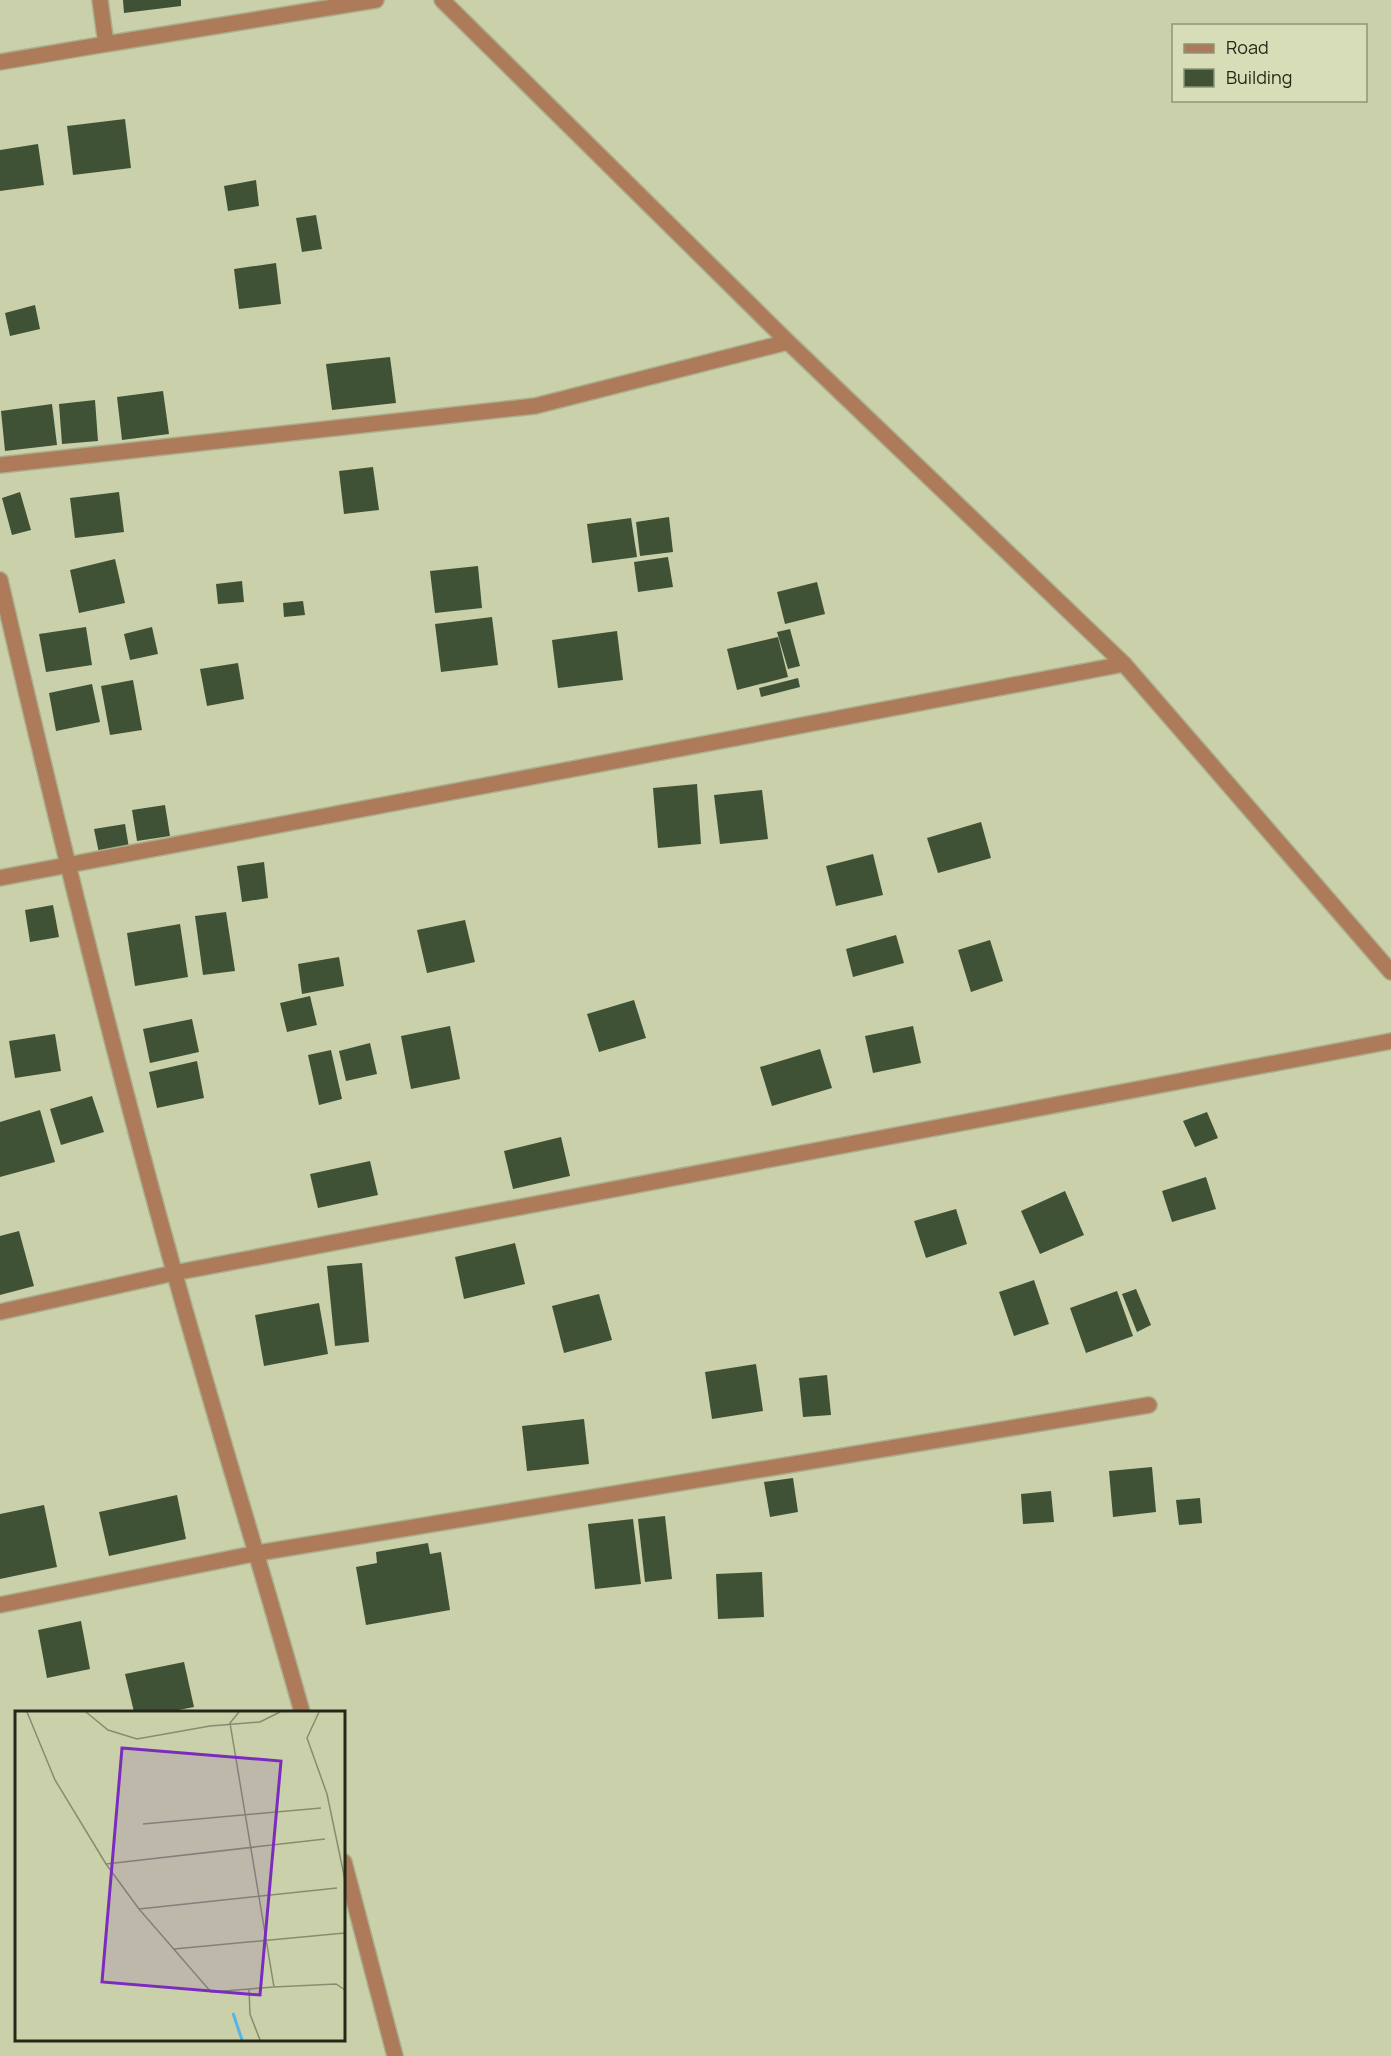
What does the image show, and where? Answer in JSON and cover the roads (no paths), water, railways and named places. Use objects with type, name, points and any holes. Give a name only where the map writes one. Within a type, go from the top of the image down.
[{"type":"street","points":[[100,0],[106,44]]},
{"type":"street","points":[[0,62],[376,0]]},
{"type":"street","points":[[442,0],[788,342],[1124,664],[1391,972]]},
{"type":"street","points":[[0,465],[535,406],[788,342]]},
{"type":"street","points":[[0,580],[66,865],[174,1273],[258,1553],[301,1711]]},
{"type":"street","points":[[0,878],[1124,664]]},
{"type":"street","points":[[0,1312],[174,1273],[1391,1041]]},
{"type":"street","points":[[0,1605],[258,1553],[1149,1405]]},
{"type":"street","points":[[345,1866],[395,2056]]}]
